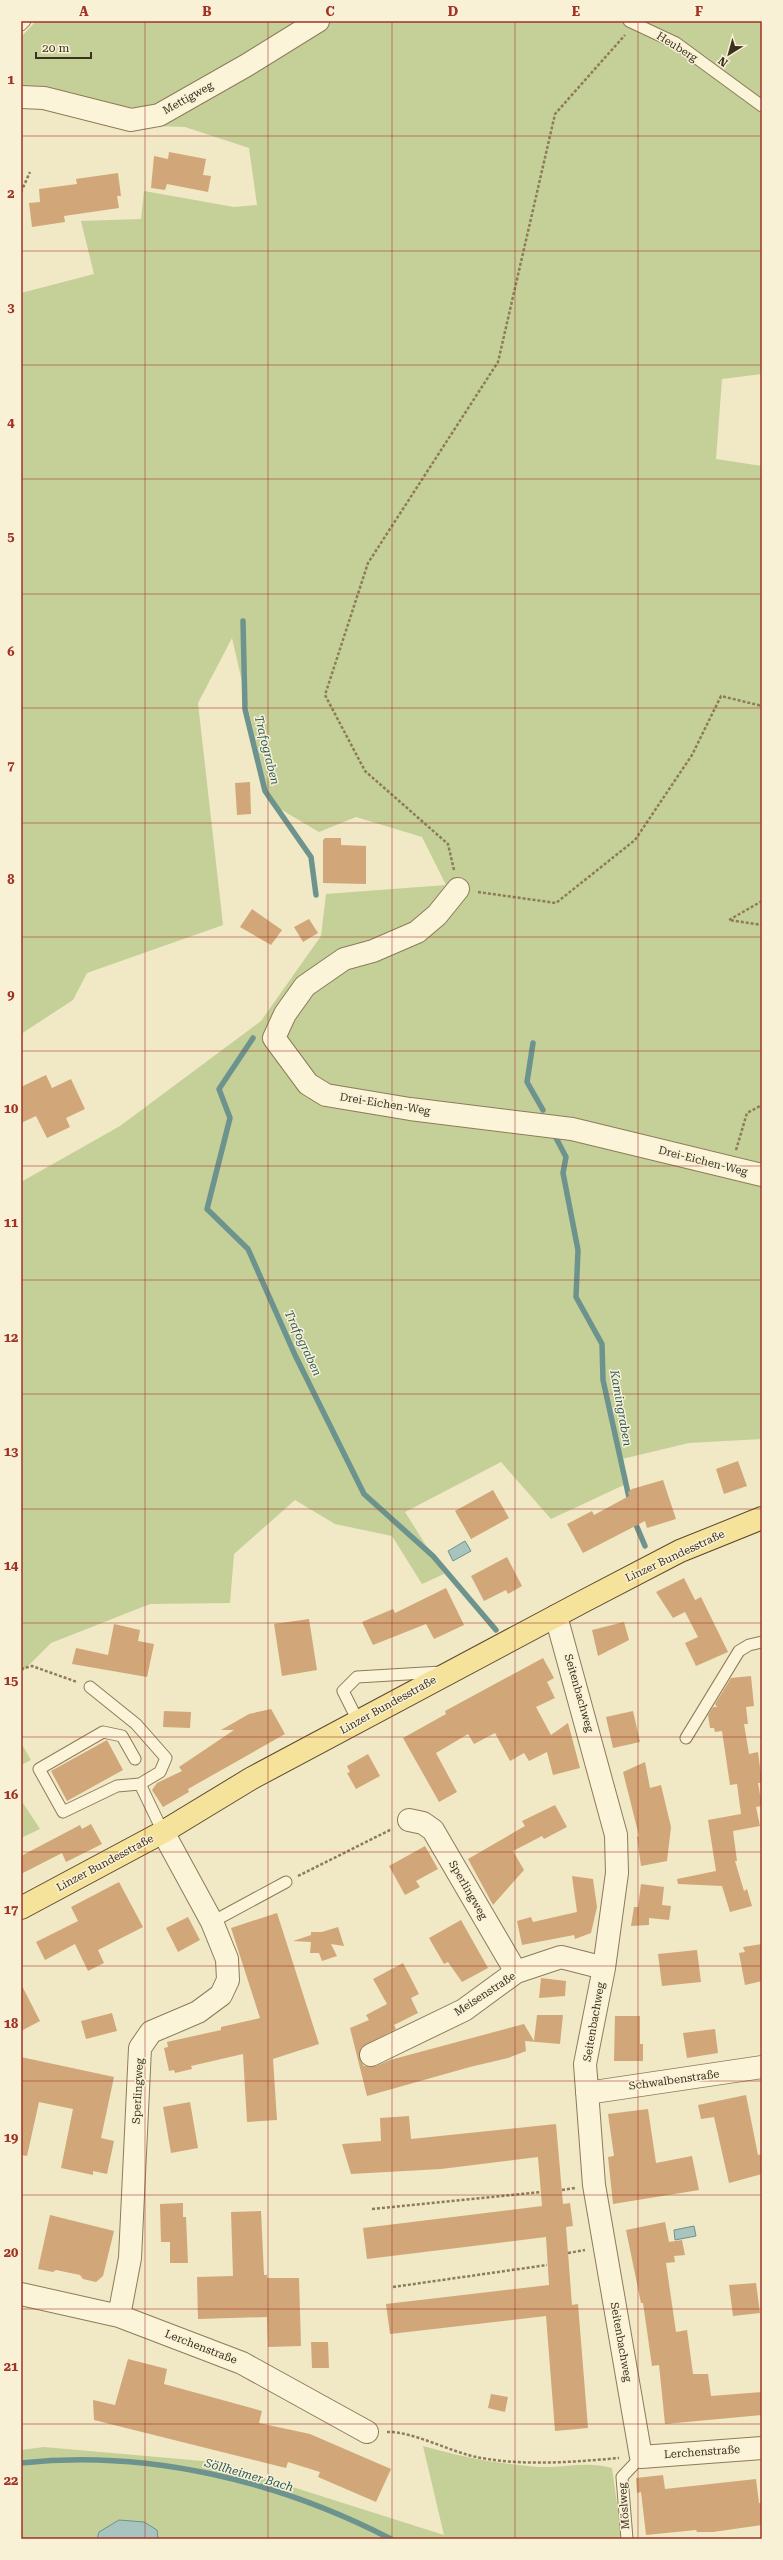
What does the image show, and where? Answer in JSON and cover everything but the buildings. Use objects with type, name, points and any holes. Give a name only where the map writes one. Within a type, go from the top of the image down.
[{"type":"main road","name":"Linzer Bundesstraße","points":[[21,1908],[163,1832],[252,1778],[556,1616],[680,1551],[762,1518]]},
{"type":"street","name":"Mettigweg","points":[[21,96],[44,98],[131,120],[159,115],[247,65],[318,21]]},
{"type":"street","name":"Drei-Eichen-Weg","points":[[458,889],[437,915],[417,932],[374,952],[344,959],[305,986],[285,1014],[274,1038],[308,1084],[326,1095],[349,1099],[410,1109],[572,1129],[762,1175]]},
{"type":"street","name":"Seitenbachweg","points":[[556,1616],[616,1835],[617,1873],[604,1968],[585,2064],[594,2185],[641,2457]]},
{"type":"street","name":"Sperlingweg","points":[[408,1820],[423,1823],[433,1830],[516,1972]]},
{"type":"street","name":"Sperlingweg","points":[[119,2316],[130,2258],[140,2048],[151,2032],[198,2012],[221,1996],[228,1980],[227,1959],[212,1922],[163,1832]]},
{"type":"street","name":"Meisenstraße","points":[[371,2055],[464,2010],[516,1972],[561,1957],[604,1968]]},
{"type":"street","name":"Schwalbenstraße","points":[[587,2093],[762,2067]]},
{"type":"street","name":"Lerchenstraße","points":[[21,2294],[119,2316],[242,2363],[368,2432]]},
{"type":"street","name":"Lerchenstraße","points":[[641,2457],[762,2448]]},
{"type":"lane","points":[[21,25],[25,21]]},
{"type":"lane","name":"Heuberg","points":[[632,22],[676,43],[762,106]]},
{"type":"lane","points":[[686,1738],[739,1652],[749,1645],[762,1642]]},
{"type":"lane","points":[[358,1721],[343,1691],[357,1677],[452,1671]]},
{"type":"lane","points":[[90,1687],[136,1724],[166,1758],[160,1772],[140,1784],[117,1786],[63,1812],[39,1770],[103,1732],[122,1736],[135,1759]]},
{"type":"lane","points":[[140,1784],[163,1832]]},
{"type":"lane","points":[[212,1922],[286,1882]]},
{"type":"lane","name":"Möslweg","points":[[627,2539],[622,2477],[641,2457]]},
{"type":"path","points":[[632,22],[555,114],[498,362],[368,563],[325,695],[365,771],[448,844],[458,889],[556,903],[635,840],[692,755],[721,696],[762,706]]},
{"type":"path","points":[[21,192],[30,172]]},
{"type":"path","points":[[762,901],[729,920],[762,925]]},
{"type":"path","points":[[731,1167],[747,1113],[762,1105]]},
{"type":"path","points":[[21,1669],[32,1666],[90,1687]]},
{"type":"path","points":[[286,1882],[408,1820]]},
{"type":"path","points":[[372,2209],[541,2192]]},
{"type":"path","points":[[393,2288],[547,2265]]},
{"type":"path","points":[[396,2432],[445,2449],[489,2459],[541,2464],[641,2457]]},
{"type":"green space","points":[[36,21],[762,21],[762,374],[722,379],[716,459],[762,466],[762,1439],[689,1443],[622,1459],[626,1484],[551,1519],[501,1462],[405,1512],[444,1574],[422,1584],[392,1536],[335,1524],[295,1500],[234,1554],[230,1603],[150,1604],[51,1643],[21,1673],[21,1182],[120,1126],[261,1021],[321,936],[326,894],[446,885],[422,837],[356,817],[319,832],[270,803],[232,638],[198,703],[223,925],[87,973],[73,1000],[21,1034],[21,293],[94,274],[81,221],[141,219],[144,191],[234,207],[257,205],[249,148],[185,127],[156,126],[21,90],[21,37]]},
{"type":"green space","points":[[21,1743],[31,1760],[21,1765]]},
{"type":"green space","points":[[21,1800],[40,1829],[21,1838]]},
{"type":"green space","points":[[423,2446],[466,2457],[509,2464],[539,2467],[594,2465],[612,2468],[622,2539],[158,2539],[157,2530],[99,2532],[97,2539],[21,2539],[21,2450],[44,2447],[214,2462],[444,2535]]},
{"type":"water","points":[[465,1541],[471,1551],[453,1561],[448,1551]]},
{"type":"water","points":[[694,2226],[696,2236],[675,2240],[674,2230]]},
{"type":"water","points":[[119,2520],[144,2522],[157,2530],[158,2539],[97,2539],[99,2532]]},
{"type":"waterway","name":"Trafograben","points":[[243,621],[245,709],[265,791],[311,857],[316,895]]},
{"type":"waterway","name":"Trafograben","points":[[253,1038],[219,1089],[230,1118],[207,1209],[248,1249],[295,1355],[364,1494],[433,1556],[496,1630]]},
{"type":"waterway","points":[[533,1043],[527,1082],[543,1110]]},
{"type":"waterway","name":"Kamingraben","points":[[555,1136],[566,1157],[563,1173],[578,1250],[576,1297],[602,1344],[603,1380],[630,1502]]},
{"type":"waterway","name":"Kamingraben","points":[[634,1520],[645,1546]]},
{"type":"waterway","name":"Söllheimer Bach","points":[[21,2463],[68,2460],[116,2461],[164,2466],[211,2474],[258,2486],[304,2501],[391,2539]]}]
